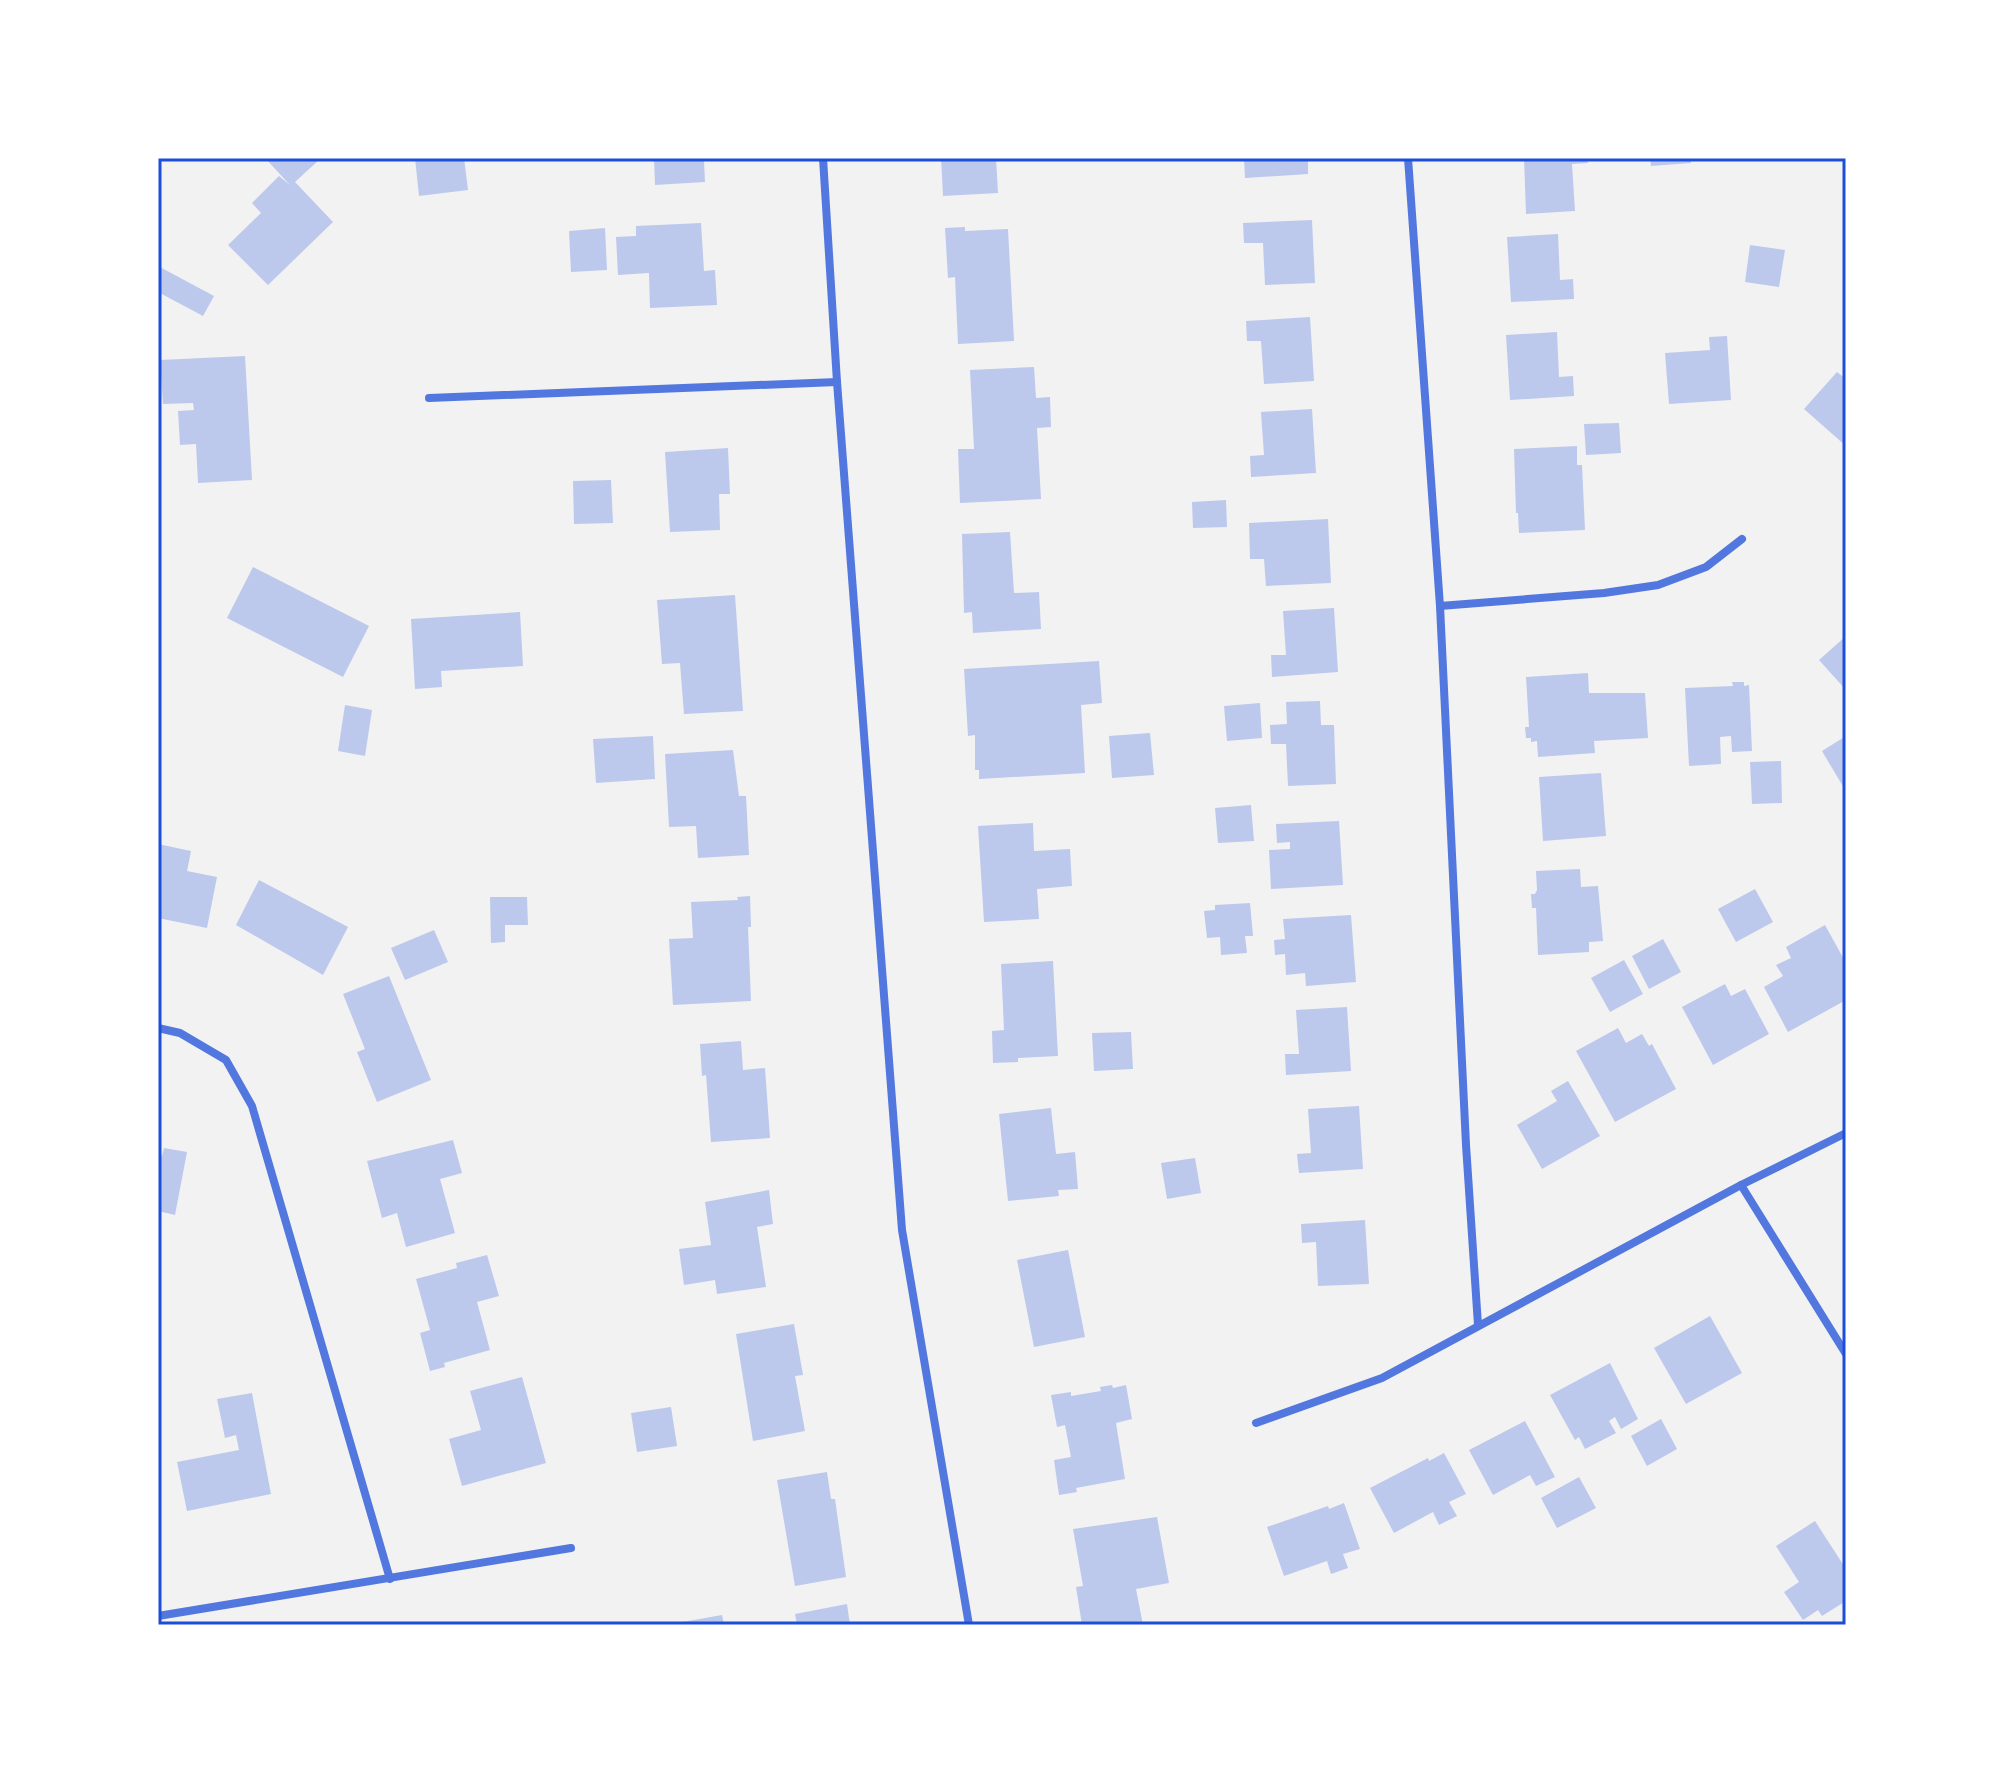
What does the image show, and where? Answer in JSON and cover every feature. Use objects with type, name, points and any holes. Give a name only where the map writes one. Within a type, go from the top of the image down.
[{"type":"street","points":[[823,158],[837,382],[902,1230],[969,1625]]},
{"type":"street","points":[[1408,158],[1440,606],[1466,1145],[1478,1325]]},
{"type":"street","points":[[429,398],[837,382]]},
{"type":"street","points":[[1440,606],[1604,593],[1658,585],[1706,567],[1742,539]]},
{"type":"street","points":[[158,1028],[180,1033],[226,1060],[252,1106],[390,1579]]},
{"type":"street","points":[[1256,1423],[1382,1378],[1741,1185],[1846,1133]]},
{"type":"street","points":[[1741,1185],[1846,1354]]},
{"type":"street","points":[[158,1616],[571,1548]]},
{"type":"building","points":[[265,158],[321,158],[295,182],[333,222],[268,285],[228,245],[261,213],[252,203],[279,176],[290,185]]},
{"type":"building","points":[[415,158],[464,158],[468,190],[419,196]]},
{"type":"building","points":[[654,158],[709,158],[710,161],[704,161],[705,182],[655,185]]},
{"type":"building","points":[[941,158],[996,158],[998,193],[943,196]]},
{"type":"building","points":[[1244,158],[1308,158],[1308,174],[1245,178]]},
{"type":"building","points":[[1524,158],[1587,158],[1588,163],[1572,164],[1575,211],[1526,214]]},
{"type":"building","points":[[1650,158],[1691,158],[1691,163],[1651,166]]},
{"type":"building","points":[[1312,220],[1315,283],[1265,285],[1263,243],[1244,243],[1243,223]]},
{"type":"building","points":[[701,223],[704,271],[715,270],[717,305],[650,308],[649,273],[618,275],[616,237],[636,236],[636,226]]},
{"type":"building","points":[[965,227],[965,231],[1008,229],[1014,341],[958,344],[955,277],[948,278],[945,228]]},
{"type":"building","points":[[605,228],[607,270],[571,272],[569,231]]},
{"type":"building","points":[[1558,234],[1560,280],[1573,279],[1574,299],[1511,302],[1507,237]]},
{"type":"building","points":[[1750,245],[1785,250],[1779,287],[1745,282]]},
{"type":"building","points":[[158,266],[214,296],[203,316],[158,292]]},
{"type":"building","points":[[1310,317],[1314,381],[1264,384],[1261,341],[1247,341],[1246,321]]},
{"type":"building","points":[[1557,332],[1559,377],[1573,376],[1574,396],[1510,400],[1506,335]]},
{"type":"building","points":[[1727,336],[1731,400],[1669,404],[1665,353],[1710,350],[1709,337]]},
{"type":"building","points":[[245,356],[252,480],[198,483],[196,444],[180,445],[178,411],[194,410],[193,403],[163,404],[160,360]]},
{"type":"building","points":[[1034,367],[1036,398],[1050,397],[1051,427],[1037,428],[1041,499],[960,503],[958,449],[974,449],[970,370]]},
{"type":"building","points":[[1837,372],[1846,379],[1846,446],[1804,409]]},
{"type":"building","points":[[1312,409],[1316,473],[1251,477],[1250,456],[1264,455],[1261,412]]},
{"type":"building","points":[[1619,423],[1621,453],[1586,455],[1584,424]]},
{"type":"building","points":[[1577,446],[1577,465],[1582,465],[1585,530],[1519,533],[1514,449]]},
{"type":"building","points":[[728,448],[730,494],[719,494],[720,530],[670,532],[665,452]]},
{"type":"building","points":[[611,480],[613,523],[574,524],[573,481]]},
{"type":"building","points":[[1226,500],[1227,527],[1193,528],[1192,502]]},
{"type":"building","points":[[1328,519],[1331,583],[1266,586],[1264,559],[1250,559],[1249,523]]},
{"type":"building","points":[[1010,532],[1014,593],[1039,592],[1041,629],[973,633],[972,612],[964,613],[962,534]]},
{"type":"building","points":[[253,567],[369,626],[343,677],[227,618]]},
{"type":"building","points":[[735,595],[743,711],[684,714],[680,663],[662,664],[657,600]]},
{"type":"building","points":[[1334,608],[1338,672],[1272,677],[1271,655],[1286,655],[1283,611]]},
{"type":"building","points":[[520,612],[523,666],[441,671],[442,687],[415,689],[411,619]]},
{"type":"building","points":[[1846,636],[1846,690],[1819,660]]},
{"type":"building","points":[[1099,661],[1102,703],[1081,705],[1085,773],[979,779],[979,770],[975,770],[975,735],[968,736],[964,669]]},
{"type":"building","points":[[1588,673],[1589,693],[1645,693],[1648,738],[1594,741],[1595,753],[1538,757],[1537,741],[1531,742],[1531,738],[1526,738],[1525,727],[1529,727],[1526,677]]},
{"type":"building","points":[[1732,682],[1749,685],[1752,751],[1732,752],[1731,736],[1720,737],[1721,764],[1689,766],[1685,688],[1733,686]]},
{"type":"building","points":[[1320,701],[1321,725],[1334,725],[1336,784],[1288,786],[1286,744],[1271,744],[1270,725],[1287,724],[1286,702]]},
{"type":"building","points":[[1260,703],[1262,738],[1227,741],[1224,706]]},
{"type":"building","points":[[345,705],[372,710],[365,756],[338,751]]},
{"type":"building","points":[[1150,733],[1154,775],[1112,778],[1109,736]]},
{"type":"building","points":[[653,736],[655,779],[596,783],[593,739]]},
{"type":"building","points":[[1846,736],[1846,787],[1844,788],[1822,751]]},
{"type":"building","points":[[733,750],[739,796],[746,796],[749,855],[698,858],[696,826],[669,827],[665,754]]},
{"type":"building","points":[[1781,761],[1782,803],[1752,804],[1750,762]]},
{"type":"building","points":[[1601,773],[1606,836],[1543,841],[1539,777]]},
{"type":"building","points":[[1251,805],[1254,841],[1218,843],[1215,808]]},
{"type":"building","points":[[1339,821],[1343,885],[1271,889],[1269,850],[1290,849],[1290,842],[1277,843],[1276,824]]},
{"type":"building","points":[[1033,823],[1034,851],[1070,849],[1072,886],[1037,889],[1039,919],[984,922],[978,826]]},
{"type":"building","points":[[158,844],[191,851],[187,871],[217,877],[207,928],[158,918]]},
{"type":"building","points":[[1580,869],[1581,887],[1598,886],[1603,941],[1589,942],[1589,952],[1538,955],[1536,908],[1532,908],[1531,894],[1537,890],[1536,871]]},
{"type":"building","points":[[259,880],[348,927],[323,975],[236,925]]},
{"type":"building","points":[[1755,889],[1773,922],[1736,942],[1718,909]]},
{"type":"building","points":[[750,896],[751,1001],[673,1005],[669,939],[693,938],[691,902],[738,900],[737,897]]},
{"type":"building","points":[[490,897],[527,897],[528,925],[505,925],[505,942],[491,943]]},
{"type":"building","points":[[1250,903],[1253,936],[1245,936],[1247,953],[1221,955],[1220,937],[1207,938],[1204,911],[1215,910],[1215,905]]},
{"type":"building","points":[[1351,915],[1356,982],[1306,986],[1305,973],[1286,975],[1285,954],[1275,955],[1274,940],[1285,939],[1283,919]]},
{"type":"building","points":[[1825,925],[1846,963],[1846,1000],[1788,1032],[1764,987],[1783,976],[1776,965],[1791,958],[1786,947]]},
{"type":"building","points":[[434,930],[448,962],[405,980],[391,948]]},
{"type":"building","points":[[1663,939],[1681,972],[1649,989],[1632,956]]},
{"type":"building","points":[[1624,960],[1643,994],[1610,1012],[1591,978]]},
{"type":"building","points":[[1053,961],[1058,1056],[993,1063],[992,1031],[1004,1030],[1001,964]]},
{"type":"building","points":[[389,976],[431,1080],[377,1102],[357,1052],[365,1049],[343,994]]},
{"type":"building","points":[[1725,984],[1731,996],[1745,989],[1769,1034],[1713,1065],[1682,1007]]},
{"type":"building","points":[[1347,1007],[1351,1071],[1286,1075],[1285,1054],[1299,1054],[1296,1010]]},
{"type":"building","points":[[1618,1028],[1626,1043],[1642,1034],[1649,1046],[1652,1044],[1676,1089],[1615,1122],[1576,1051]]},
{"type":"building","points":[[1131,1032],[1133,1069],[1094,1071],[1092,1033]]},
{"type":"building","points":[[741,1041],[743,1070],[765,1068],[770,1138],[711,1142],[706,1075],[702,1076],[700,1044]]},
{"type":"building","points":[[1568,1081],[1600,1136],[1542,1169],[1517,1125],[1557,1101],[1551,1091]]},
{"type":"building","points":[[1359,1106],[1363,1169],[1299,1173],[1297,1154],[1311,1153],[1308,1109]]},
{"type":"building","points":[[1051,1108],[1056,1154],[1075,1152],[1078,1189],[1058,1190],[1059,1196],[1008,1201],[999,1114]]},
{"type":"building","points":[[453,1140],[462,1173],[440,1179],[455,1233],[406,1247],[397,1213],[382,1218],[367,1161]]},
{"type":"building","points":[[164,1148],[187,1152],[175,1215],[158,1211],[158,1155],[162,1156]]},
{"type":"building","points":[[1195,1158],[1201,1193],[1167,1199],[1161,1163]]},
{"type":"building","points":[[769,1190],[773,1224],[757,1227],[766,1287],[717,1294],[715,1280],[684,1285],[679,1249],[711,1245],[705,1202]]},
{"type":"building","points":[[1365,1220],[1369,1284],[1318,1286],[1316,1242],[1302,1243],[1301,1224]]},
{"type":"building","points":[[1068,1250],[1085,1337],[1034,1347],[1017,1260]]},
{"type":"building","points":[[487,1255],[499,1296],[477,1302],[490,1350],[444,1363],[445,1367],[430,1371],[420,1333],[430,1330],[416,1279],[457,1268],[456,1263]]},
{"type":"building","points":[[1710,1316],[1742,1373],[1686,1404],[1654,1348]]},
{"type":"building","points":[[794,1324],[803,1375],[795,1376],[805,1431],[753,1441],[736,1334]]},
{"type":"building","points":[[1610,1363],[1638,1419],[1621,1429],[1615,1417],[1609,1421],[1616,1433],[1585,1449],[1579,1437],[1575,1440],[1550,1395]]},
{"type":"building","points":[[522,1377],[546,1463],[462,1486],[449,1439],[481,1430],[470,1391]]},
{"type":"building","points":[[1112,1385],[1113,1388],[1126,1385],[1132,1419],[1116,1423],[1125,1479],[1076,1488],[1077,1492],[1059,1495],[1054,1460],[1071,1457],[1065,1425],[1057,1427],[1051,1395],[1071,1392],[1071,1396],[1101,1391],[1100,1387]]},
{"type":"building","points":[[252,1393],[271,1494],[187,1511],[177,1462],[239,1450],[236,1435],[225,1438],[217,1399]]},
{"type":"building","points":[[671,1407],[677,1446],[637,1452],[631,1413]]},
{"type":"building","points":[[1661,1419],[1677,1449],[1647,1466],[1631,1436]]},
{"type":"building","points":[[1525,1421],[1555,1477],[1536,1486],[1530,1475],[1493,1495],[1469,1450]]},
{"type":"building","points":[[1444,1453],[1466,1494],[1449,1502],[1457,1516],[1439,1525],[1433,1512],[1394,1533],[1370,1488]]},
{"type":"building","points":[[827,1472],[831,1499],[835,1499],[846,1577],[795,1586],[777,1480]]},
{"type":"building","points":[[1579,1477],[1596,1508],[1557,1528],[1541,1498]]},
{"type":"building","points":[[1344,1503],[1360,1549],[1343,1554],[1348,1568],[1331,1574],[1327,1561],[1284,1576],[1267,1527]]},
{"type":"building","points":[[1157,1517],[1169,1583],[1136,1589],[1143,1625],[1082,1625],[1076,1587],[1083,1586],[1073,1529]]},
{"type":"building","points":[[1815,1521],[1846,1569],[1846,1601],[1822,1616],[1818,1610],[1803,1620],[1784,1592],[1799,1582],[1776,1546]]},
{"type":"building","points":[[847,1604],[850,1625],[797,1625],[795,1614]]},
{"type":"building","points":[[722,1615],[724,1625],[677,1623]]}]
